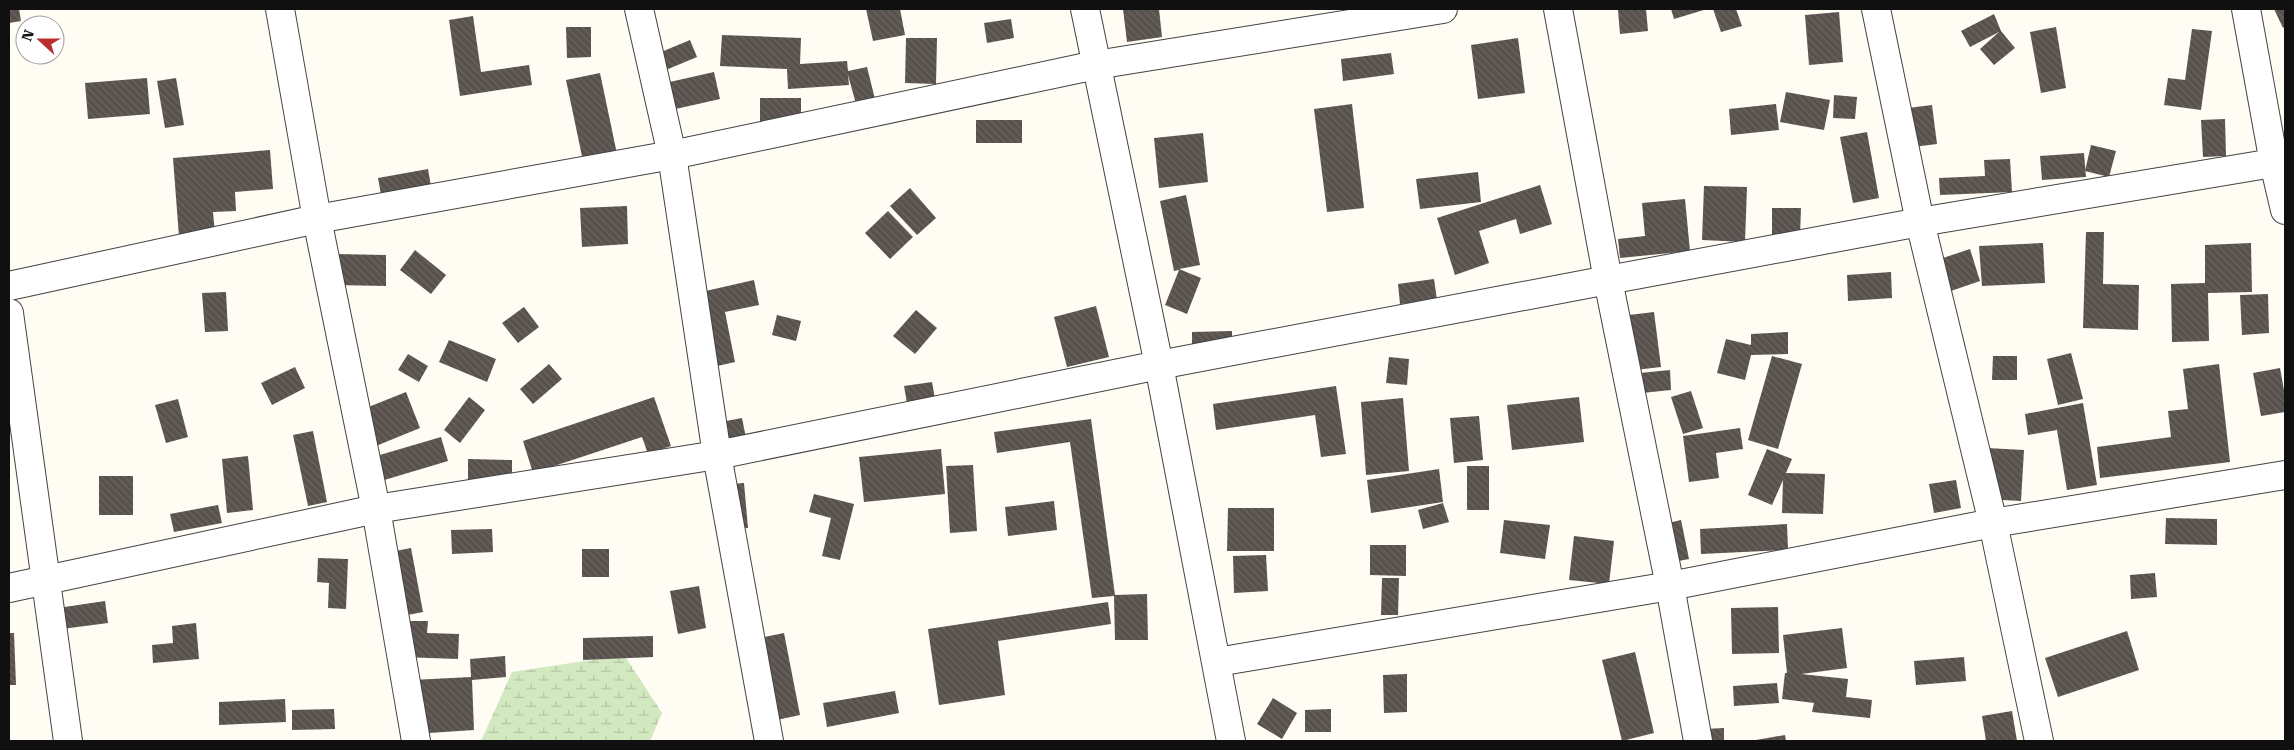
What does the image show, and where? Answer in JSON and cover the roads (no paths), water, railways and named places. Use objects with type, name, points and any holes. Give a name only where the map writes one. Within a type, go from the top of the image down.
[{"type":"street","points":[[280,9],[317,220],[376,509],[416,741]]},
{"type":"street","points":[[640,9],[672,154],[717,455],[769,741]]},
{"type":"street","points":[[1084,9],[1158,365],[1231,741]]},
{"type":"street","points":[[9,286],[317,220],[672,154],[1096,66],[1443,9]]},
{"type":"street","points":[[1558,9],[1608,280],[1670,586],[1698,741]]},
{"type":"street","points":[[1876,9],[1920,222],[1993,523],[2039,741]]},
{"type":"street","points":[[2246,9],[2280,162],[2285,210]]},
{"type":"street","points":[[9,588],[376,509],[717,455],[1158,365],[1608,280],[1920,222],[2280,162]]},
{"type":"street","points":[[9,313],[68,741]]},
{"type":"street","points":[[1216,662],[1670,586],[1993,523],[2285,475]]}]
